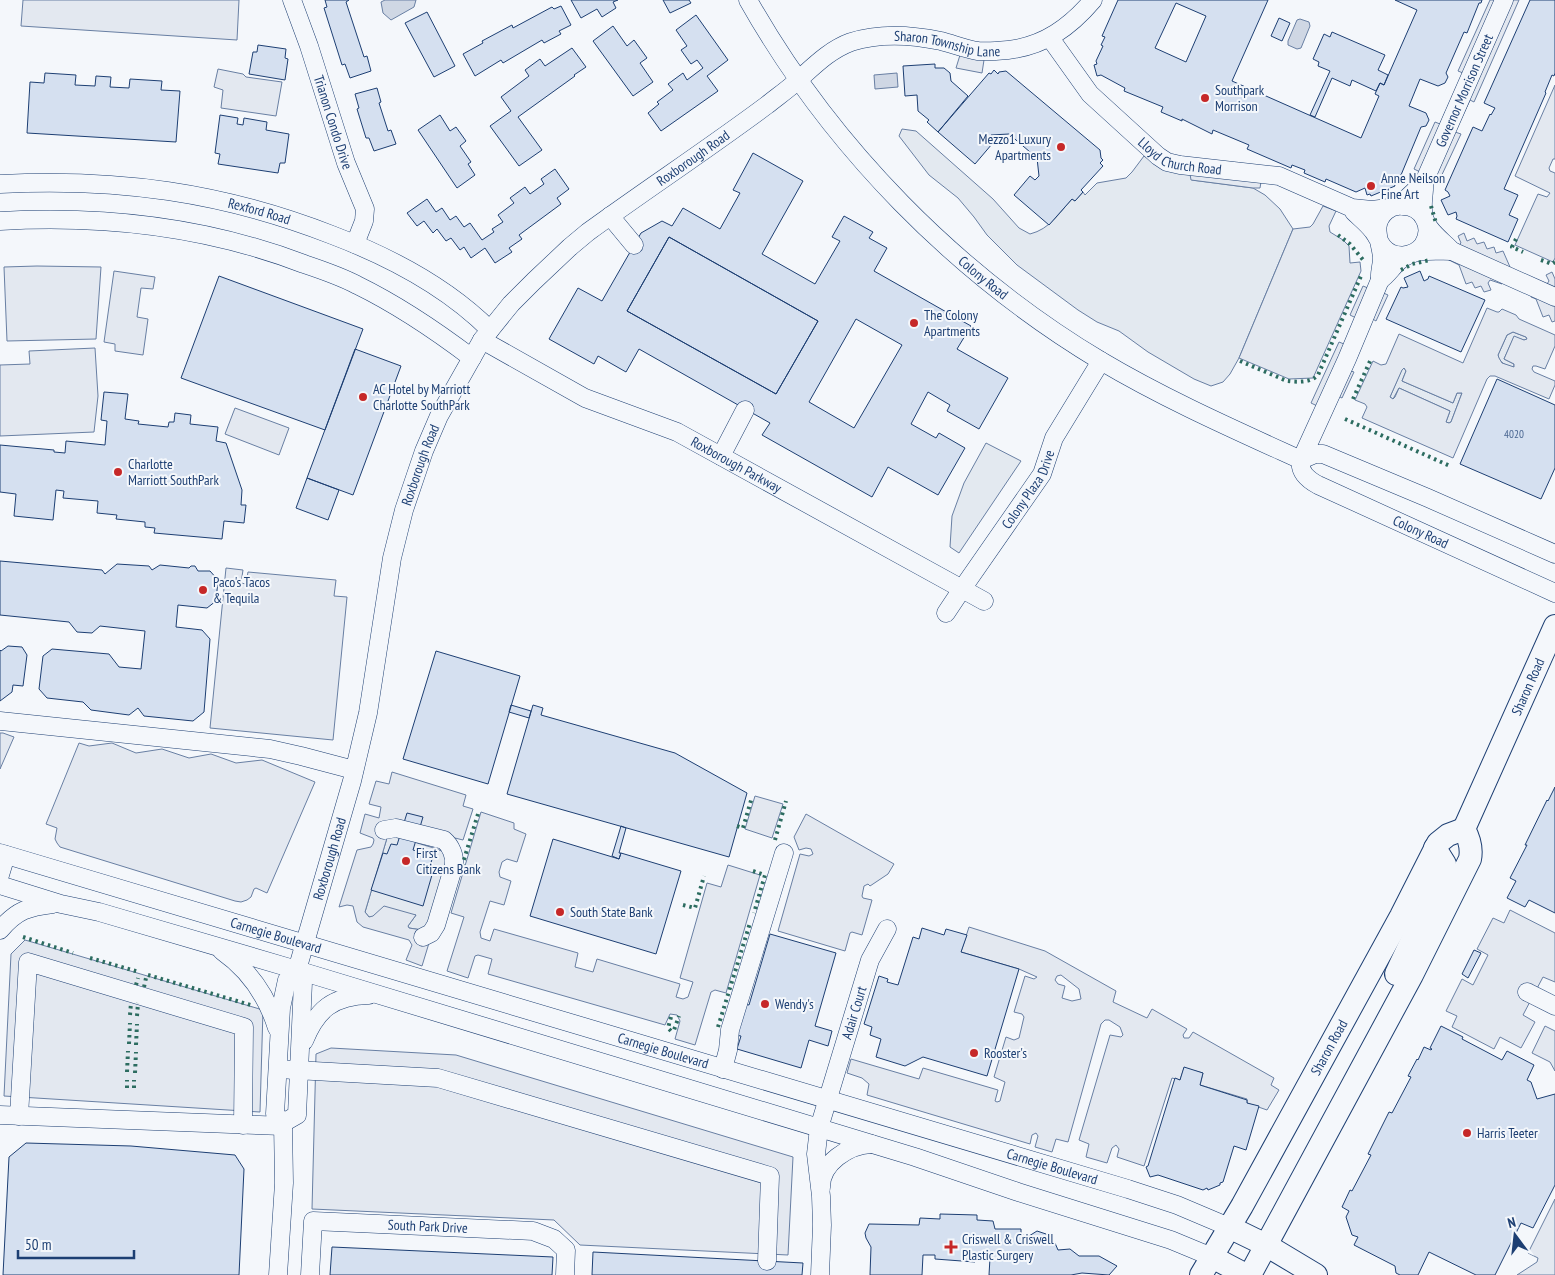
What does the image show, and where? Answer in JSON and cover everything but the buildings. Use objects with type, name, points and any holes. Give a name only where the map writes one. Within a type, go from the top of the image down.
[{"type":"main road","name":"Sharon Road","points":[[1207,1266],[1401,916],[1435,848],[1444,836],[1464,829],[1555,626]]},
{"type":"main road","points":[[1250,1275],[1438,926],[1470,860],[1470,843],[1464,829]]},
{"type":"main road","points":[[1396,1004],[1392,986],[1444,872],[1445,864],[1435,848]]},
{"type":"main road","name":"Carnegie Boulevard","points":[[1229,1227],[1266,1245],[1316,1275]]},
{"type":"main road","name":"Carnegie Boulevard","points":[[1207,1266],[1246,1275]]},
{"type":"street","name":"Trianon Condo Drive","points":[[292,0],[309,46],[350,174],[364,209],[364,221],[355,244]]},
{"type":"street","name":"Colony Road","points":[[748,0],[769,36],[799,80],[830,122],[865,164],[896,197],[976,272],[1017,303],[1100,361],[1220,424],[1301,460],[1302,471],[1309,480],[1555,593]]},
{"type":"street","name":"Sharon Township Lane","points":[[799,80],[822,58],[845,45],[861,39],[912,37],[941,41],[987,52],[1017,49],[1059,33],[1078,17],[1093,0]]},
{"type":"street","name":"Governor Morrison Street","points":[[1380,280],[1399,261],[1420,248],[1426,238],[1427,228],[1423,212],[1424,182],[1504,0]]},
{"type":"street","name":"Lloyd Church Road","points":[[1050,38],[1090,94],[1163,160],[1180,165],[1278,176],[1352,208],[1372,210],[1392,208]]},
{"type":"street","name":"Roxborough Road","points":[[297,970],[342,818],[354,770],[369,705],[392,558],[404,510],[438,416],[486,335],[512,304],[570,247],[799,80]]},
{"type":"street","name":"Rexford Road","points":[[0,184],[83,182],[138,187],[237,204],[291,219],[380,254],[421,277],[468,310],[486,335]]},
{"type":"street","name":"Governor Morrison Street","points":[[1301,460],[1347,359],[1380,280],[1382,260],[1378,239],[1378,222],[1383,214],[1406,199],[1424,182]]},
{"type":"street","points":[[1392,208],[1409,206],[1419,212],[1434,233],[1452,252]]},
{"type":"street","name":"Lloyd Church Road","points":[[1352,208],[1372,229],[1378,239]]},
{"type":"street","points":[[610,216],[634,245]]},
{"type":"street","points":[[0,221],[62,218],[140,224],[199,234],[258,248],[314,267],[355,284],[404,310],[472,358]]},
{"type":"street","points":[[1378,239],[1383,247],[1393,254],[1403,256],[1430,250],[1452,252],[1555,297]]},
{"type":"street","name":"Roxborough Parkway","points":[[486,335],[585,398],[677,432],[984,602]]},
{"type":"street","name":"Colony Plaza Drive","points":[[946,613],[1042,474],[1054,438],[1100,361]]},
{"type":"street","points":[[722,456],[745,410]]},
{"type":"street","points":[[1301,460],[1314,454],[1323,454],[1555,554]]},
{"type":"street","points":[[0,721],[270,749],[354,770]]},
{"type":"street","points":[[384,830],[396,828],[444,840],[455,858],[436,925],[431,933],[423,937]]},
{"type":"street","points":[[723,1069],[728,1050],[730,1030],[784,853]]},
{"type":"street","points":[[0,874],[3,854]]},
{"type":"street","name":"Carnegie Boulevard","points":[[3,854],[1163,1200],[1229,1227]]},
{"type":"street","name":"Carnegie Boulevard","points":[[0,885],[297,970],[915,1157],[1035,1198],[1171,1240],[1207,1266]]},
{"type":"street","points":[[0,930],[7,921],[33,906],[61,904]]},
{"type":"street","name":"Adair Court","points":[[827,1100],[870,960],[887,929]]},
{"type":"street","points":[[208,944],[226,954],[254,981],[270,1007],[279,1039]]},
{"type":"street","points":[[19,1116],[28,962],[244,1027],[243,1125]]},
{"type":"street","points":[[0,1115],[283,1125],[297,1115],[303,982],[297,970],[290,976],[286,985],[281,1008],[279,1039],[275,1114],[283,1125],[284,1183],[278,1275]]},
{"type":"street","points":[[1528,992],[1555,1006]]},
{"type":"street","points":[[300,1051],[312,1023],[325,1008],[350,997],[382,996]]},
{"type":"street","points":[[278,1069],[438,1078],[770,1176],[767,1261]]},
{"type":"street","points":[[821,1196],[816,1163],[820,1128],[827,1100]]},
{"type":"street","points":[[820,1275],[828,1250],[822,1225],[821,1181],[829,1166],[835,1160],[852,1148],[873,1144]]},
{"type":"street","name":"South Park Drive","points":[[310,1275],[312,1221],[532,1231],[554,1239],[566,1250],[565,1275]]},
{"type":"shaded area","points":[[23,0],[239,0],[237,40],[21,26]]},
{"type":"shaded area","points":[[385,0],[416,0],[414,7],[391,20],[383,13],[381,2]]},
{"type":"shaded area","points":[[1490,0],[1519,0],[1474,102],[1470,100],[1455,132],[1461,134],[1439,181],[1414,169],[1435,122],[1440,124],[1463,73],[1458,71]]},
{"type":"shaded area","points":[[1297,20],[1309,22],[1310,26],[1301,48],[1297,49],[1288,45],[1288,41]]},
{"type":"shaded area","points":[[960,55],[984,60],[982,73],[956,68]]},
{"type":"shaded area","points":[[218,69],[243,74],[246,77],[282,82],[276,116],[221,108],[223,90],[214,87]]},
{"type":"shaded area","points":[[897,73],[898,87],[875,89],[874,75]]},
{"type":"shaded area","points":[[1555,85],[1555,159],[1553,159],[1549,168],[1550,171],[1555,173],[1555,258],[1553,262],[1515,245],[1538,194],[1547,197],[1550,193],[1515,176]]},
{"type":"shaded area","points":[[902,129],[916,131],[993,199],[1019,228],[1030,234],[1049,224],[1072,199],[1075,201],[1083,192],[1085,195],[1097,183],[1126,178],[1144,156],[1164,169],[1190,174],[1192,180],[1253,188],[1265,195],[1280,209],[1293,229],[1239,358],[1230,374],[1223,382],[1211,386],[1194,379],[1148,352],[1119,331],[1097,322],[1078,310],[1017,265],[987,235],[958,198],[929,175],[899,136]]},
{"type":"shaded area","points":[[1190,174],[1261,182],[1260,188],[1253,188],[1191,180]]},
{"type":"shaded area","points":[[1323,206],[1336,211],[1329,226],[1330,232],[1349,246],[1350,263],[1360,262],[1361,271],[1313,378],[1289,379],[1239,358],[1293,229],[1310,227]]},
{"type":"shaded area","points":[[1464,233],[1467,241],[1474,238],[1477,244],[1484,242],[1487,249],[1494,247],[1496,253],[1503,251],[1510,267],[1502,284],[1490,280],[1488,283],[1491,290],[1484,292],[1481,286],[1475,288],[1472,282],[1466,284],[1459,265],[1445,258],[1461,243],[1458,236]]},
{"type":"shaded area","points":[[4,267],[101,267],[96,339],[7,341]]},
{"type":"shaded area","points":[[114,271],[155,277],[153,289],[141,288],[137,317],[148,319],[143,355],[115,351],[115,344],[104,342]]},
{"type":"shaded area","points":[[1552,272],[1555,279],[1555,321],[1552,322],[1549,315],[1543,317],[1536,299],[1531,297],[1538,280],[1543,284],[1547,284],[1549,281],[1546,275]]},
{"type":"shaded area","points":[[1363,286],[1388,295],[1376,321],[1371,318],[1348,370],[1354,372],[1342,398],[1338,396],[1330,412],[1311,403],[1339,342],[1344,344],[1356,318],[1350,315]]},
{"type":"shaded area","points":[[1487,308],[1497,312],[1502,309],[1555,335],[1555,346],[1545,369],[1533,366],[1532,369],[1534,372],[1555,381],[1549,399],[1495,376],[1490,376],[1487,379],[1453,458],[1362,418],[1367,407],[1365,404],[1355,400],[1373,361],[1381,365],[1386,364],[1399,334],[1463,363]],"holes":[[[1513,332],[1527,339],[1524,340],[1514,336],[1504,359],[1514,364],[1514,367],[1502,363],[1498,355],[1507,335]],[[1404,368],[1406,371],[1402,381],[1453,403],[1457,393],[1462,393],[1451,422],[1446,422],[1450,411],[1399,388],[1395,397],[1393,399],[1390,397]]]},
{"type":"shaded area","points":[[1513,332],[1527,339],[1514,337],[1504,359],[1514,364],[1514,367],[1504,364],[1498,355],[1507,335]]},
{"type":"shaded area","points":[[95,348],[98,396],[94,432],[0,436],[0,365],[30,364],[29,351]]},
{"type":"shaded area","points":[[1404,368],[1406,371],[1402,381],[1453,403],[1457,393],[1462,393],[1451,422],[1446,422],[1450,411],[1399,388],[1393,399],[1390,397]]},
{"type":"shaded area","points":[[235,408],[289,428],[279,455],[225,434]]},
{"type":"shaded area","points":[[986,443],[1021,461],[959,553],[950,547],[952,516],[964,483]]},
{"type":"shaded area","points":[[226,568],[243,570],[241,583],[246,584],[248,572],[336,580],[334,596],[347,597],[333,740],[210,728]]},
{"type":"shaded area","points":[[0,733],[14,737],[0,769]]},
{"type":"shaded area","points":[[79,743],[89,746],[112,743],[136,753],[162,749],[189,758],[211,754],[236,763],[262,760],[315,782],[267,893],[256,888],[247,900],[235,901],[60,847],[55,839],[57,828],[46,824]]},
{"type":"shaded area","points":[[392,772],[466,795],[463,806],[473,809],[463,840],[453,839],[459,858],[458,863],[438,934],[429,943],[422,966],[406,960],[412,945],[409,940],[363,927],[357,922],[353,906],[339,907],[357,850],[371,847],[373,844],[373,838],[360,833],[365,814],[379,818],[381,807],[369,804],[376,781],[389,784]],"holes":[[[394,836],[445,852],[448,857],[448,864],[430,924],[422,930],[409,928],[408,926],[416,915],[384,906],[373,916],[369,917],[365,912],[387,838]]]},
{"type":"shaded area","points":[[755,796],[783,804],[772,838],[745,829]]},
{"type":"shaded area","points":[[481,812],[514,823],[514,829],[526,834],[517,862],[507,859],[502,862],[499,872],[500,877],[511,881],[504,905],[490,901],[480,932],[481,938],[490,941],[494,929],[578,953],[575,967],[593,972],[597,959],[680,984],[676,997],[683,999],[688,997],[693,982],[680,978],[707,883],[721,887],[728,865],[760,875],[726,993],[715,990],[711,992],[695,1045],[675,1039],[680,1021],[677,1015],[670,1014],[665,1025],[488,974],[492,959],[478,955],[475,956],[468,978],[447,971],[464,917],[451,913]]},
{"type":"shaded area","points":[[806,814],[894,864],[888,874],[870,886],[868,884],[864,886],[863,898],[872,900],[862,935],[850,933],[845,951],[778,931],[800,854],[809,856],[813,854],[811,849],[799,850],[794,837]]},
{"type":"shaded area","points":[[394,835],[431,846],[448,857],[430,924],[422,930],[409,928],[408,926],[416,915],[369,917],[365,912],[387,838]]},
{"type":"shaded area","points":[[1510,910],[1555,933],[1555,982],[1543,977],[1523,1015],[1535,1022],[1521,1048],[1500,1037],[1494,1049],[1452,1027],[1457,1016],[1446,1011],[1462,979],[1473,985],[1488,955],[1477,949],[1493,918],[1504,923]]},
{"type":"shaded area","points":[[969,927],[1045,951],[1116,991],[1113,1002],[1147,1018],[1152,1009],[1187,1029],[1183,1035],[1184,1038],[1189,1038],[1193,1032],[1274,1078],[1271,1085],[1279,1090],[1267,1110],[1247,1103],[1247,1099],[1200,1085],[1203,1073],[1184,1068],[1180,1080],[1172,1078],[1144,1166],[1117,1157],[1119,1149],[1116,1145],[1112,1148],[1107,1163],[1086,1157],[1089,1144],[1079,1140],[1110,1035],[1121,1037],[1123,1035],[1120,1027],[1109,1020],[1105,1020],[1101,1024],[1068,1142],[1056,1139],[1052,1152],[1035,1147],[1038,1136],[1036,1133],[1032,1135],[1030,1144],[867,1095],[869,1084],[862,1078],[847,1073],[851,1059],[919,1079],[923,1068],[998,1090],[995,1101],[1000,1101],[1005,1082],[994,1077],[1006,1037],[1014,1040],[1019,1038],[1024,1017],[1022,1014],[1014,1012],[1025,976],[1034,979],[1037,977],[1019,969],[961,952]],"holes":[[[1061,975],[1079,989],[1081,999],[1072,1001],[1062,998],[1065,986],[1058,984],[1055,980],[1057,976]]]},
{"type":"shaded area","points":[[25,940],[263,1010],[260,1112],[4,1096],[11,954]]},
{"type":"shaded area","points":[[1545,1026],[1555,1031],[1555,1071],[1550,1062],[1532,1053]]},
{"type":"shaded area","points":[[331,1048],[456,1055],[793,1157],[788,1255],[580,1245],[554,1220],[312,1209],[316,1054]]},
{"type":"shaded area","points":[[1555,1199],[1555,1275],[1517,1275],[1537,1262],[1538,1258],[1528,1253]]},
{"type":"hedge","points":[[1431,206],[1436,223]]},
{"type":"hedge","points":[[1338,235],[1350,244],[1364,261]]},
{"type":"hedge","points":[[1516,239],[1512,247],[1523,252]]},
{"type":"hedge","points":[[1401,270],[1412,264],[1430,260]]},
{"type":"hedge","points":[[1541,260],[1552,264],[1555,262]]},
{"type":"hedge","points":[[1240,361],[1287,381],[1295,382],[1315,378],[1318,375],[1361,276]]},
{"type":"hedge","points":[[1353,399],[1371,359]]},
{"type":"hedge","points":[[1345,419],[1450,466]]},
{"type":"hedge","points":[[737,826],[743,828],[752,797]]},
{"type":"hedge","points":[[775,840],[786,801]]},
{"type":"hedge","points":[[462,866],[478,814]]},
{"type":"hedge","points":[[753,871],[765,875],[754,913]]},
{"type":"hedge","points":[[683,905],[695,908],[704,876]]},
{"type":"hedge","points":[[718,1027],[750,923]]},
{"type":"hedge","points":[[23,937],[73,953]]},
{"type":"hedge","points":[[90,958],[139,972]]},
{"type":"hedge","points":[[148,975],[254,1006]]},
{"type":"hedge","points":[[136,985],[138,978]]},
{"type":"hedge","points":[[144,987],[146,978]]},
{"type":"hedge","points":[[130,1015],[131,1003]]},
{"type":"hedge","points":[[137,1016],[138,1003]]},
{"type":"hedge","points":[[671,1017],[668,1028],[671,1031],[674,1030],[679,1016]]},
{"type":"hedge","points":[[129,1044],[130,1023]]},
{"type":"hedge","points":[[136,1045],[137,1024]]},
{"type":"hedge","points":[[127,1072],[128,1051]]},
{"type":"hedge","points":[[135,1073],[136,1052]]},
{"type":"hedge","points":[[127,1080],[127,1088]]},
{"type":"hedge","points":[[134,1080],[134,1088]]},
{"type":"place","name":"Southpark Morrison","points":[[1205,98]]},
{"type":"place","name":"Mezzo1 Luxury Apartments","points":[[1061,147]]},
{"type":"place","name":"Anne Neilson Fine Art","points":[[1371,186]]},
{"type":"place","name":"The Colony Apartments","points":[[914,323]]},
{"type":"place","name":"AC Hotel by Marriott Charlotte SouthPark","points":[[363,397]]},
{"type":"place","name":"Charlotte Marriott SouthPark","points":[[118,472]]},
{"type":"place","name":"Paco's Tacos & Tequila","points":[[203,590]]},
{"type":"place","name":"First Citizens Bank","points":[[406,861]]},
{"type":"place","name":"South State Bank","points":[[560,912]]},
{"type":"place","name":"Wendy's","points":[[765,1004]]},
{"type":"place","name":"Rooster's","points":[[974,1053]]},
{"type":"place","name":"Harris Teeter","points":[[1467,1133]]},
{"type":"place","name":"Criswell & Criswell Plastic Surgery","points":[[951,1247]]}]
